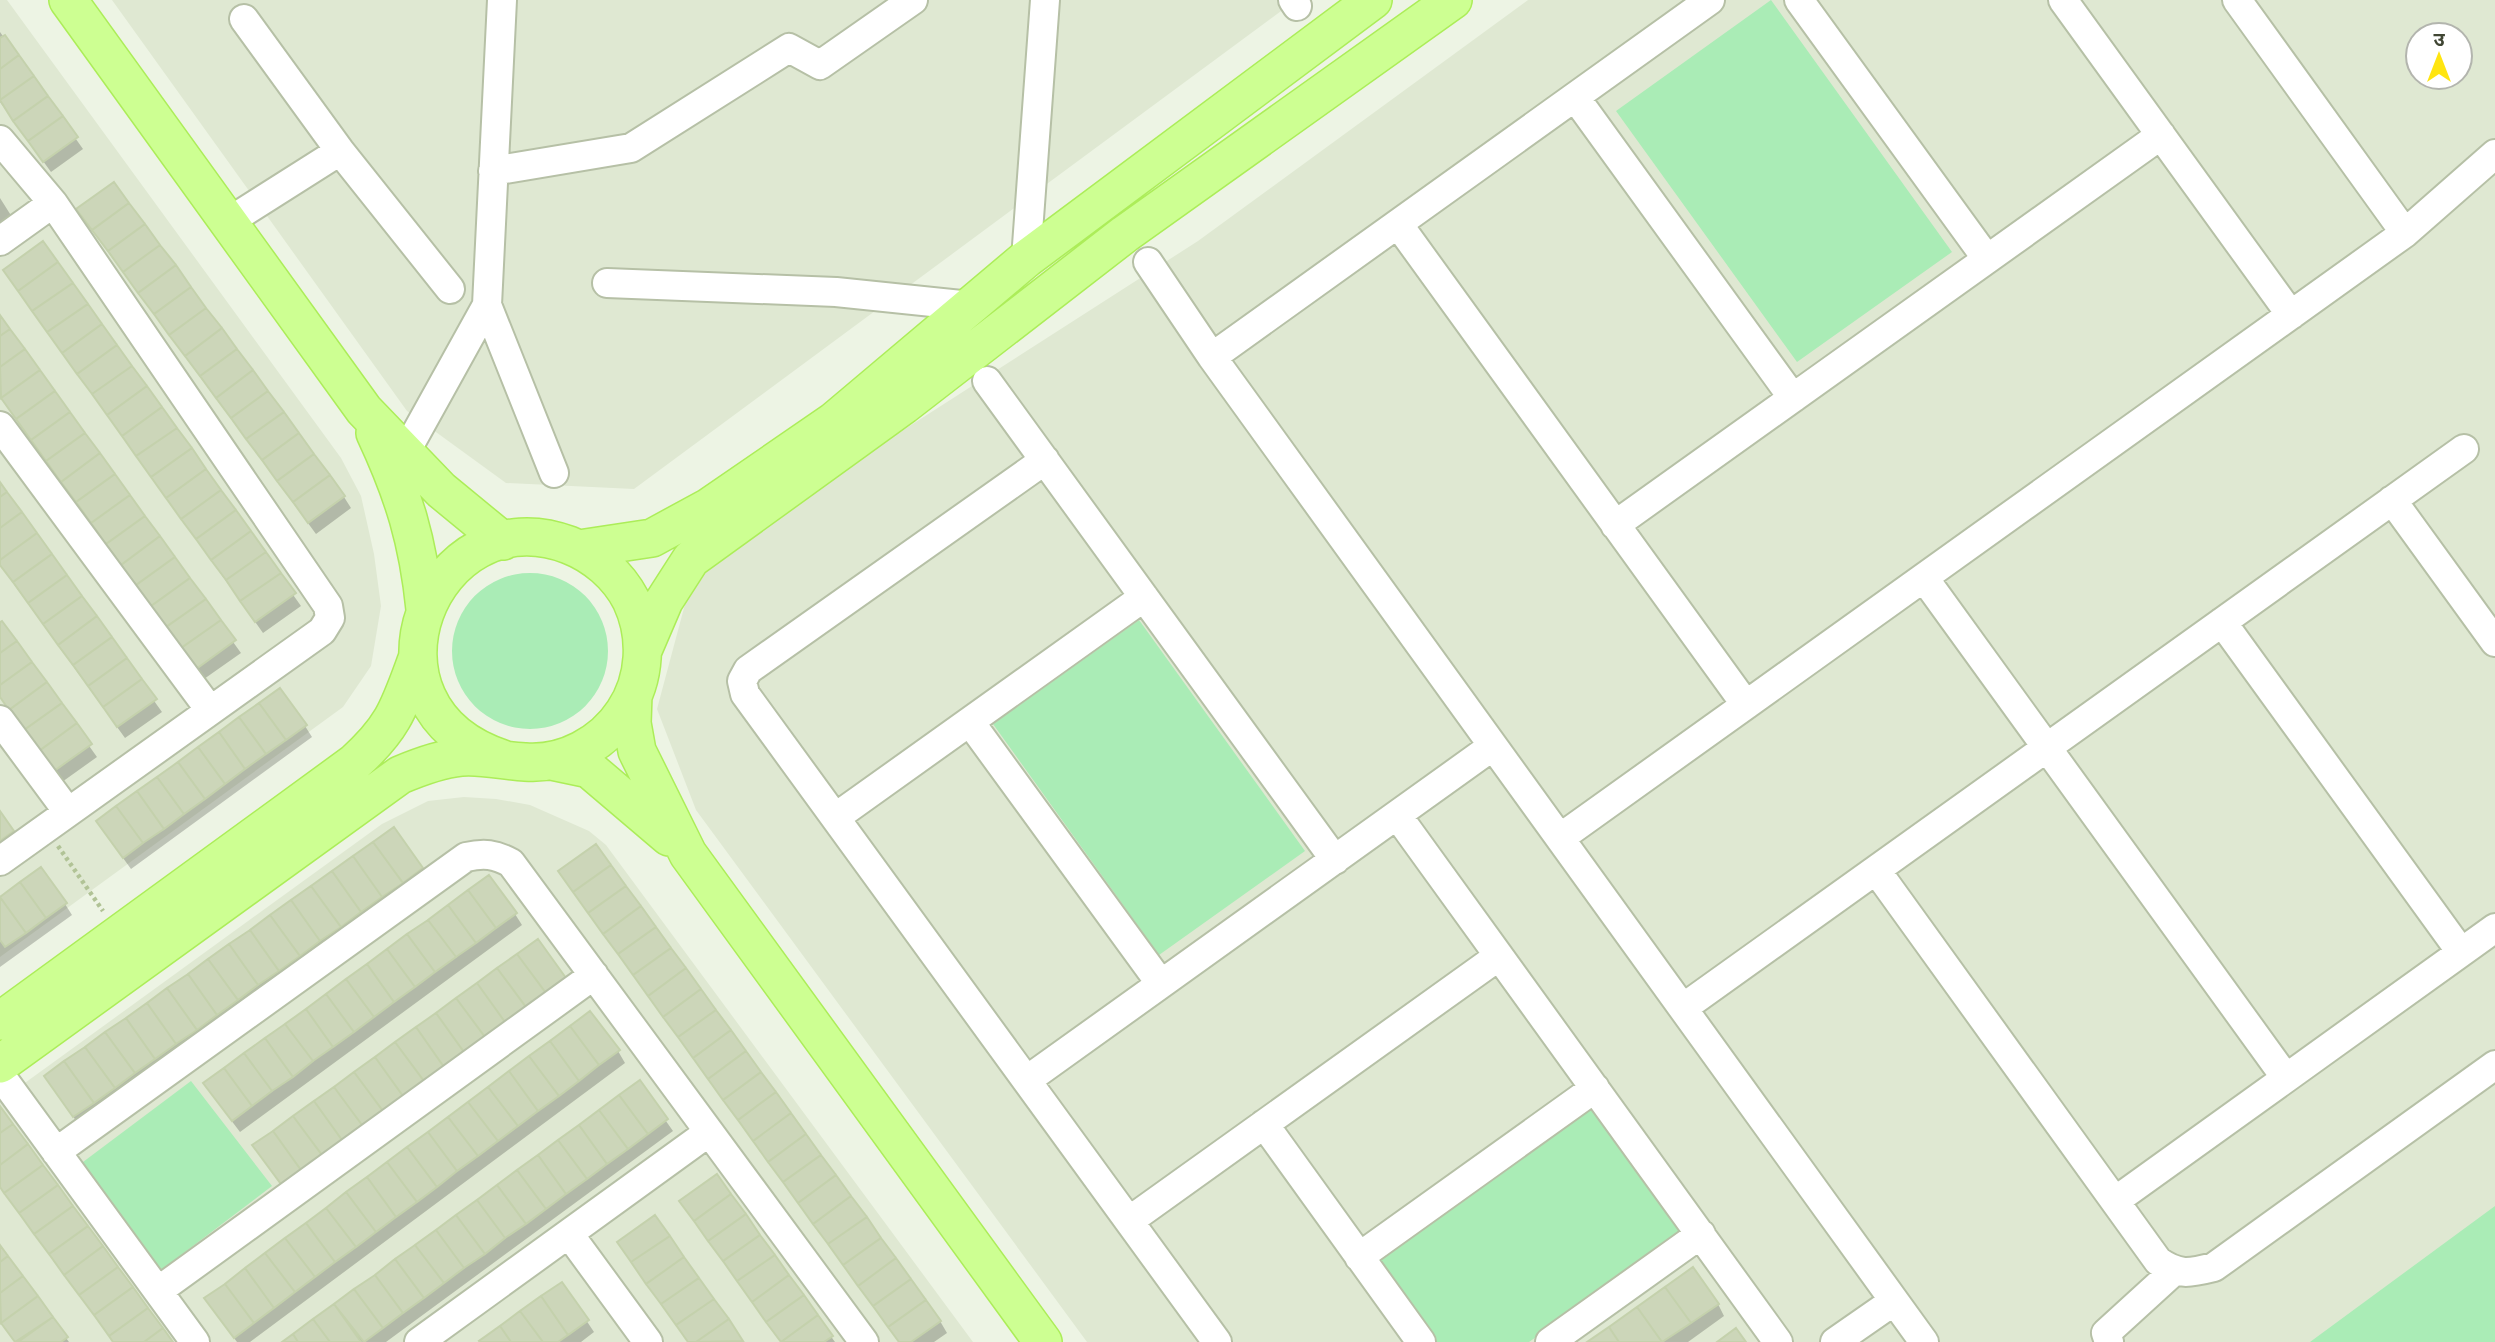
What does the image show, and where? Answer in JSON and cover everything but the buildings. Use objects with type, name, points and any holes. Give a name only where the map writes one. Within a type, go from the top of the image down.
[{"type":"main road","points":[[68,0],[364,410],[466,513],[503,541]]},
{"type":"main road","points":[[579,549],[652,538],[709,507],[834,421],[1027,259],[1373,0]]},
{"type":"main road","points":[[1042,1342],[688,854],[637,751],[632,723],[633,695],[643,650],[664,601],[691,559],[904,405],[1125,234],[1453,0]]},
{"type":"main road","points":[[364,410],[412,523],[425,609]]},
{"type":"main road","points":[[503,759],[484,753],[450,730],[427,697],[417,659],[418,633],[425,609],[438,585],[456,565],[478,551],[503,541],[542,539],[579,549],[609,570],[625,591],[637,615],[643,650]]},
{"type":"main road","points":[[0,1021],[370,748],[393,720],[417,659]]},
{"type":"main road","points":[[3,1074],[400,775],[462,757],[527,763],[551,761],[576,752],[600,738],[613,726],[633,695]]},
{"type":"main road","points":[[551,761],[589,769],[688,854]]},
{"type":"street","points":[[502,0],[487,305],[554,474]]},
{"type":"street","points":[[493,171],[631,148],[789,48],[820,65],[913,0]]},
{"type":"street","points":[[1027,259],[1045,0]]},
{"type":"street","points":[[1212,357],[1710,0]]},
{"type":"street","points":[[1799,0],[1987,260]]},
{"type":"street","points":[[2063,0],[2291,315]]},
{"type":"street","points":[[2237,0],[2405,233]]},
{"type":"street","points":[[244,19],[340,151],[450,289]]},
{"type":"street","points":[[1575,97],[1793,398]]},
{"type":"street","points":[[1615,525],[2161,135]]},
{"type":"street","points":[[0,140],[52,203],[328,606],[330,618],[322,631],[0,861]]},
{"type":"street","points":[[228,222],[340,151]]},
{"type":"street","points":[[1560,838],[2405,233],[2495,154]]},
{"type":"street","points":[[0,240],[52,203]]},
{"type":"street","points":[[1398,224],[1745,705]]},
{"type":"street","points":[[1148,262],[1212,357],[1924,1342]]},
{"type":"street","points":[[607,283],[836,292],[971,306]]},
{"type":"street","points":[[405,453],[487,305]]},
{"type":"street","points":[[988,381],[1335,860]]},
{"type":"street","points":[[0,426],[210,710]]},
{"type":"street","points":[[1683,1009],[2464,449]]},
{"type":"street","points":[[1045,460],[748,670],[742,681],[745,695],[1217,1342]]},
{"type":"street","points":[[2392,500],[2495,642]]},
{"type":"street","points":[[1924,578],[2286,1078]]},
{"type":"street","points":[[836,817],[1144,597]]},
{"type":"street","points":[[2222,622],[2461,952]]},
{"type":"street","points":[[0,720],[56,820]]},
{"type":"street","points":[[970,722],[1161,984]]},
{"type":"street","points":[[1027,1080],[1493,746]]},
{"type":"street","points":[[1397,815],[1778,1342]]},
{"type":"street","points":[[56,1152],[466,857],[483,853],[511,863],[864,1342]]},
{"type":"street","points":[[1876,870],[2158,1261],[2173,1272],[2193,1272],[2214,1267],[2495,1065]]},
{"type":"street","points":[[2115,1200],[2495,928]]},
{"type":"street","points":[[1129,1221],[1499,956]]},
{"type":"street","points":[[158,1291],[594,975]]},
{"type":"street","points":[[3,1074],[56,1152],[195,1342]]},
{"type":"street","points":[[1359,1257],[1595,1088]]},
{"type":"street","points":[[1264,1124],[1421,1342]]},
{"type":"street","points":[[419,1342],[709,1132]]},
{"type":"street","points":[[569,1234],[648,1342]]},
{"type":"street","points":[[1550,1342],[1701,1234]]},
{"type":"street","points":[[2109,1342],[2106,1333],[2173,1272]]},
{"type":"street","points":[[1835,1342],[1894,1301]]},
{"type":"path","points":[[56,820],[119,934]]},
{"type":"shaded area","points":[[0,0],[7,0],[341,458],[361,496],[374,554],[381,606],[371,666],[343,707],[0,957]]},
{"type":"shaded area","points":[[112,0],[1296,0],[634,489],[506,483],[407,411]]},
{"type":"shaded area","points":[[1528,0],[2495,0],[2495,1342],[1087,1342],[696,810],[657,709],[696,563],[1198,241]]},
{"type":"shaded area","points":[[464,797],[530,805],[589,831],[606,845],[973,1342],[0,1342],[0,1101],[382,824],[428,801]]},
{"type":"green space","points":[[1771,0],[1952,252],[1797,362],[1616,111]]},
{"type":"green space","points":[[530,573],[560,579],[585,596],[602,621],[608,651],[602,681],[585,706],[560,723],[530,729],[500,723],[475,706],[458,681],[452,651],[458,621],[475,596],[500,579]]},
{"type":"green space","points":[[1139,620],[1305,851],[1159,955],[993,724]]},
{"type":"green space","points":[[191,1081],[272,1186],[160,1271],[79,1165]]},
{"type":"green space","points":[[1591,1106],[1682,1234],[1529,1342],[1433,1342],[1374,1259]]},
{"type":"green space","points":[[2495,1206],[2495,1342],[2310,1342]]}]
